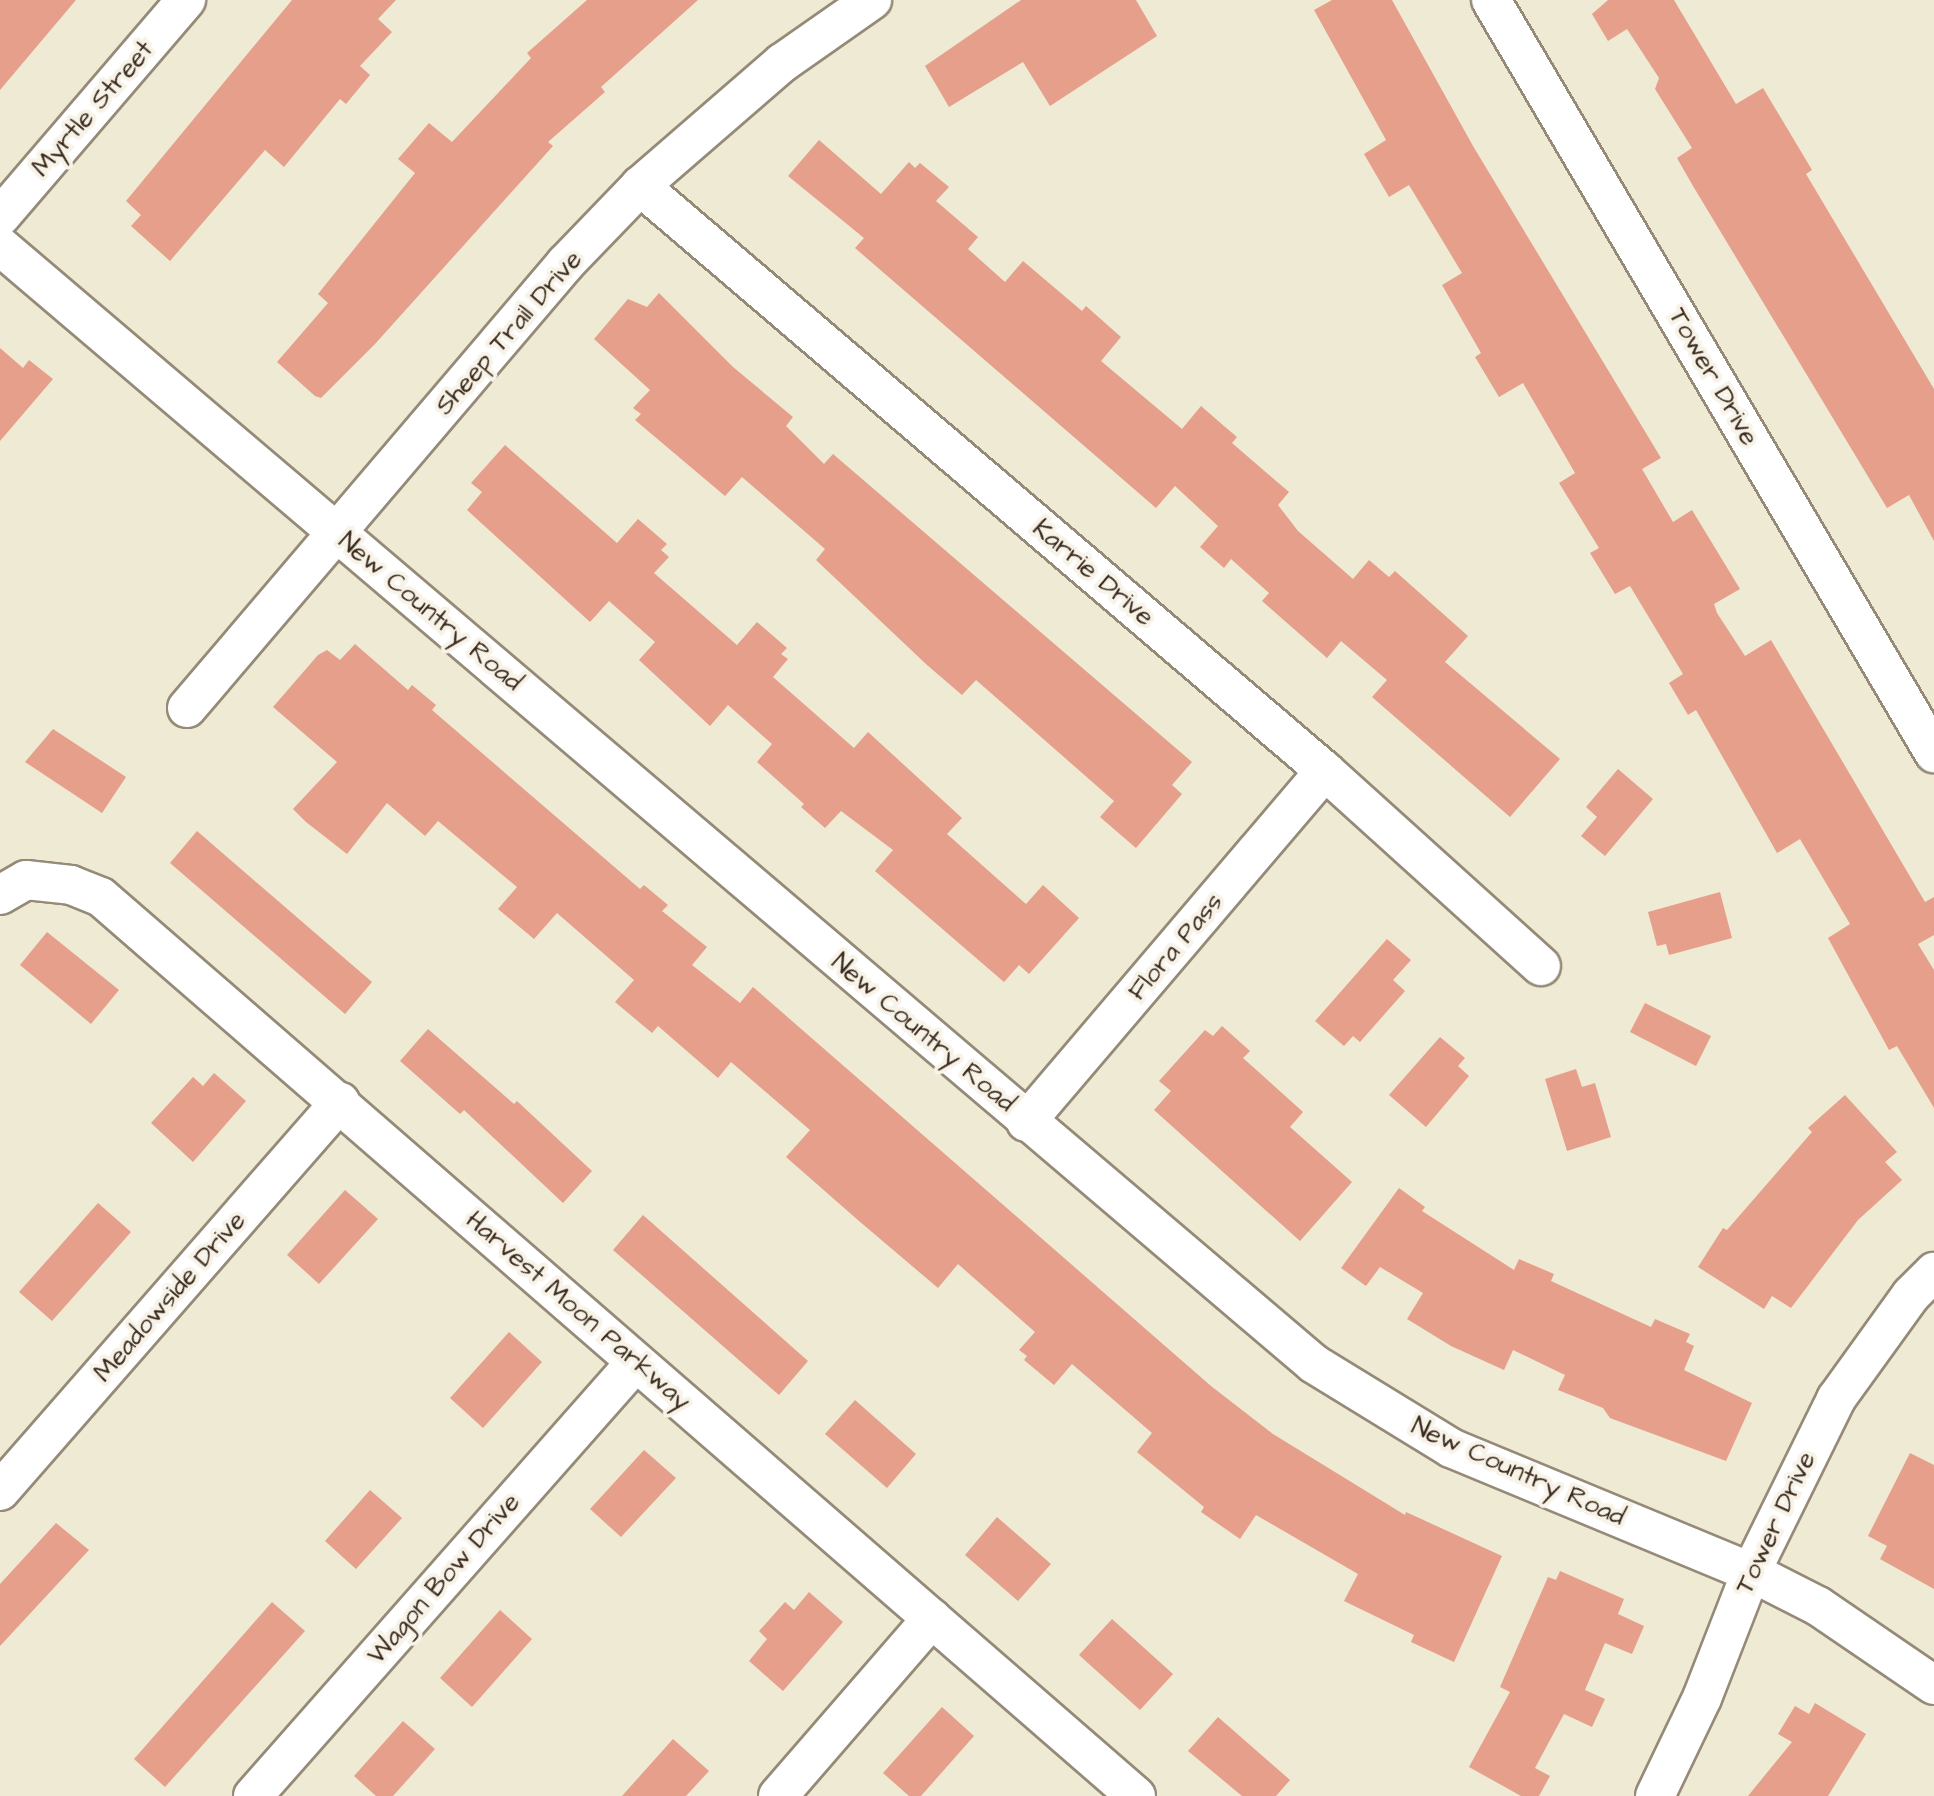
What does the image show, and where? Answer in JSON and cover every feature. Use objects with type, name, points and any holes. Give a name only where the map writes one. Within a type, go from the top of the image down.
[{"type":"street","name":"Myrtle Street","points":[[0,217],[186,0]]},
{"type":"street","name":"Sheep Trail Drive","points":[[187,708],[566,263],[640,186],[782,63],[872,0]]},
{"type":"street","name":"Tower Drive","points":[[1491,0],[1934,753]]},
{"type":"street","name":"Karrie Drive","points":[[640,186],[1325,771],[1541,966]]},
{"type":"street","name":"New Country Road","points":[[0,246],[1274,1332],[1380,1409],[1451,1448],[1751,1572],[1818,1606],[1934,1685]]},
{"type":"street","name":"Flora Pass","points":[[1026,1122],[1325,771]]},
{"type":"street","name":"Harvest Moon Parkway","points":[[0,895],[26,880],[71,885],[101,897],[1136,1796]]},
{"type":"street","name":"Meadowside Drive","points":[[0,1491],[340,1102]]},
{"type":"street","name":"Tower Drive","points":[[1655,1796],[1702,1698],[1751,1572],[1836,1399],[1872,1346],[1934,1272]]},
{"type":"street","name":"Wagon Bow Drive","points":[[253,1796],[635,1363]]},
{"type":"street","points":[[778,1796],[932,1618]]},
{"type":"building","points":[[0,0],[76,0],[0,90]]},
{"type":"building","points":[[292,0],[396,0],[378,19],[392,32],[360,66],[370,75],[346,104],[340,99],[284,167],[265,150],[170,261],[131,226],[141,215],[126,201]]},
{"type":"building","points":[[587,0],[698,0],[601,87],[605,92],[548,142],[553,146],[375,344],[321,398],[315,396],[277,362],[328,303],[318,294],[415,173],[398,159],[429,123],[452,142],[531,58],[527,53]]},
{"type":"building","points":[[1021,0],[1136,0],[1157,36],[1050,106],[1023,62],[949,107],[925,66]]},
{"type":"building","points":[[1332,0],[1392,0],[1473,146],[1661,458],[1642,469],[1673,522],[1692,510],[1740,589],[1714,604],[1717,613],[1745,656],[1771,640],[1925,902],[1934,897],[1934,935],[1918,944],[1934,970],[1934,1108],[1897,1046],[1889,1050],[1828,938],[1850,924],[1800,839],[1777,853],[1696,710],[1688,715],[1669,683],[1683,674],[1630,586],[1615,594],[1590,553],[1599,548],[1559,483],[1575,473],[1523,383],[1499,397],[1475,357],[1481,353],[1442,285],[1462,273],[1409,185],[1389,197],[1364,154],[1386,140],[1314,10]]},
{"type":"building","points":[[1608,0],[1674,0],[1736,104],[1763,88],[1812,170],[1806,174],[1934,389],[1934,541],[1909,495],[1887,508],[1677,158],[1692,148],[1655,89],[1659,78],[1627,29],[1608,41],[1592,14]]},
{"type":"building","points":[[819,140],[881,194],[909,162],[915,168],[920,163],[949,187],[936,201],[978,237],[968,249],[1005,282],[1023,261],[1082,311],[1086,306],[1121,337],[1101,361],[1182,429],[1201,406],[1237,437],[1232,443],[1289,492],[1278,505],[1298,531],[1353,579],[1369,560],[1389,577],[1395,571],[1468,636],[1445,662],[1560,759],[1510,817],[1372,697],[1387,680],[1341,641],[1327,658],[1262,601],[1269,593],[1231,559],[1224,568],[1200,547],[1218,526],[1175,486],[1156,508],[855,248],[864,238],[788,176]]},
{"type":"building","points":[[659,293],[733,367],[793,417],[786,426],[824,464],[833,454],[1192,762],[1172,785],[1182,794],[1136,848],[1100,817],[1114,801],[976,680],[962,695],[927,665],[816,560],[825,549],[742,477],[725,496],[635,420],[641,414],[633,408],[650,390],[594,339],[628,299],[647,307]]},
{"type":"building","points":[[0,348],[23,368],[29,360],[53,379],[0,441]]},
{"type":"building","points":[[505,445],[617,543],[638,519],[667,544],[661,550],[669,557],[654,573],[737,645],[757,622],[787,648],[781,654],[788,659],[773,677],[854,748],[868,732],[962,818],[947,834],[1026,904],[1043,885],[1079,918],[1029,974],[1019,965],[1004,982],[875,871],[893,850],[841,811],[825,828],[801,807],[804,804],[757,762],[772,744],[728,705],[710,726],[639,660],[655,642],[609,601],[590,622],[467,510],[482,492],[471,483]]},
{"type":"building","points":[[355,644],[408,690],[412,685],[436,705],[432,710],[640,889],[644,885],[668,905],[662,911],[707,947],[692,965],[740,1003],[753,987],[1211,1386],[1273,1434],[1405,1515],[1406,1512],[1502,1556],[1454,1662],[1411,1642],[1414,1635],[1344,1601],[1358,1574],[1256,1515],[1240,1539],[1201,1512],[1204,1507],[1137,1452],[1152,1433],[1072,1364],[1054,1385],[1024,1360],[1027,1356],[1019,1350],[1035,1332],[958,1264],[938,1288],[859,1221],[786,1157],[810,1130],[731,1062],[718,1078],[658,1026],[652,1033],[615,1002],[634,980],[557,913],[534,939],[498,909],[517,887],[438,821],[425,836],[387,803],[347,854],[306,822],[293,809],[337,762],[273,707],[318,655],[327,650],[340,660]]},
{"type":"building","points":[[53,729],[126,777],[102,813],[25,762]]},
{"type":"building","points":[[1618,769],[1653,799],[1605,856],[1581,836],[1597,817],[1586,807]]},
{"type":"building","points":[[197,831],[372,982],[345,1014],[170,863]]},
{"type":"building","points":[[1720,892],[1732,938],[1669,955],[1666,944],[1657,946],[1648,912]]},
{"type":"building","points":[[47,932],[119,990],[91,1024],[20,965]]},
{"type":"building","points":[[1387,939],[1411,960],[1393,980],[1405,991],[1360,1042],[1353,1036],[1344,1046],[1315,1021]]},
{"type":"building","points":[[1645,1003],[1711,1036],[1696,1066],[1630,1032]]},
{"type":"building","points":[[1222,1026],[1250,1051],[1243,1058],[1303,1112],[1290,1127],[1352,1182],[1300,1241],[1154,1110],[1171,1091],[1159,1081],[1205,1030],[1213,1036]]},
{"type":"building","points":[[428,1029],[514,1104],[517,1101],[592,1171],[563,1203],[464,1110],[460,1114],[400,1061]]},
{"type":"building","points":[[1440,1037],[1465,1058],[1458,1066],[1469,1076],[1426,1127],[1389,1095]]},
{"type":"building","points":[[1576,1069],[1582,1087],[1595,1083],[1611,1137],[1567,1151],[1545,1079]]},
{"type":"building","points":[[214,1073],[246,1101],[193,1162],[151,1123],[193,1077],[203,1086]]},
{"type":"building","points":[[1845,1095],[1897,1152],[1885,1162],[1902,1180],[1858,1220],[1791,1308],[1772,1296],[1764,1309],[1698,1267],[1723,1228],[1727,1230],[1812,1132],[1808,1128]]},
{"type":"building","points":[[1399,1188],[1425,1207],[1422,1211],[1514,1270],[1519,1259],[1554,1274],[1551,1281],[1651,1327],[1655,1319],[1690,1334],[1686,1342],[1694,1346],[1684,1370],[1752,1403],[1726,1461],[1610,1418],[1603,1408],[1558,1390],[1565,1375],[1513,1350],[1504,1370],[1451,1346],[1407,1319],[1423,1293],[1380,1267],[1366,1286],[1341,1268]]},
{"type":"building","points":[[345,1190],[378,1219],[319,1284],[287,1255]]},
{"type":"building","points":[[98,1203],[131,1232],[52,1321],[19,1292]]},
{"type":"building","points":[[643,1215],[808,1361],[779,1395],[613,1250]]},
{"type":"building","points":[[509,1332],[542,1362],[483,1428],[450,1398]]},
{"type":"building","points":[[855,1400],[916,1454],[887,1488],[825,1434]]},
{"type":"building","points":[[644,1450],[676,1478],[621,1537],[590,1509]]},
{"type":"building","points":[[1910,1453],[1934,1465],[1934,1589],[1880,1559],[1887,1546],[1868,1536]]},
{"type":"building","points":[[370,1490],[402,1518],[356,1569],[325,1541]]},
{"type":"building","points":[[997,1517],[1051,1564],[1018,1601],[965,1555]]},
{"type":"building","points":[[56,1523],[89,1550],[0,1646],[0,1584]]},
{"type":"building","points":[[1560,1571],[1624,1599],[1618,1614],[1644,1626],[1632,1654],[1605,1643],[1585,1690],[1605,1699],[1592,1727],[1564,1714],[1535,1768],[1550,1776],[1539,1796],[1521,1796],[1469,1767],[1510,1692],[1500,1687],[1548,1577],[1556,1580]]},
{"type":"building","points":[[809,1592],[843,1622],[783,1691],[749,1661],[767,1639],[759,1631],[785,1602],[794,1610]]},
{"type":"building","points":[[272,1602],[305,1631],[165,1787],[134,1759]]},
{"type":"building","points":[[500,1610],[532,1639],[472,1707],[440,1678]]},
{"type":"building","points":[[1112,1619],[1173,1674],[1140,1710],[1079,1655]]},
{"type":"building","points":[[1815,1703],[1866,1734],[1828,1796],[1748,1796],[1792,1742],[1778,1734],[1795,1706],[1809,1714]]},
{"type":"building","points":[[942,1707],[974,1736],[921,1796],[909,1796],[883,1773]]},
{"type":"building","points":[[1218,1717],[1290,1780],[1276,1796],[1242,1796],[1188,1751]]},
{"type":"building","points":[[403,1721],[435,1749],[393,1796],[376,1796],[354,1776]]},
{"type":"building","points":[[673,1739],[709,1771],[686,1796],[622,1796]]}]
